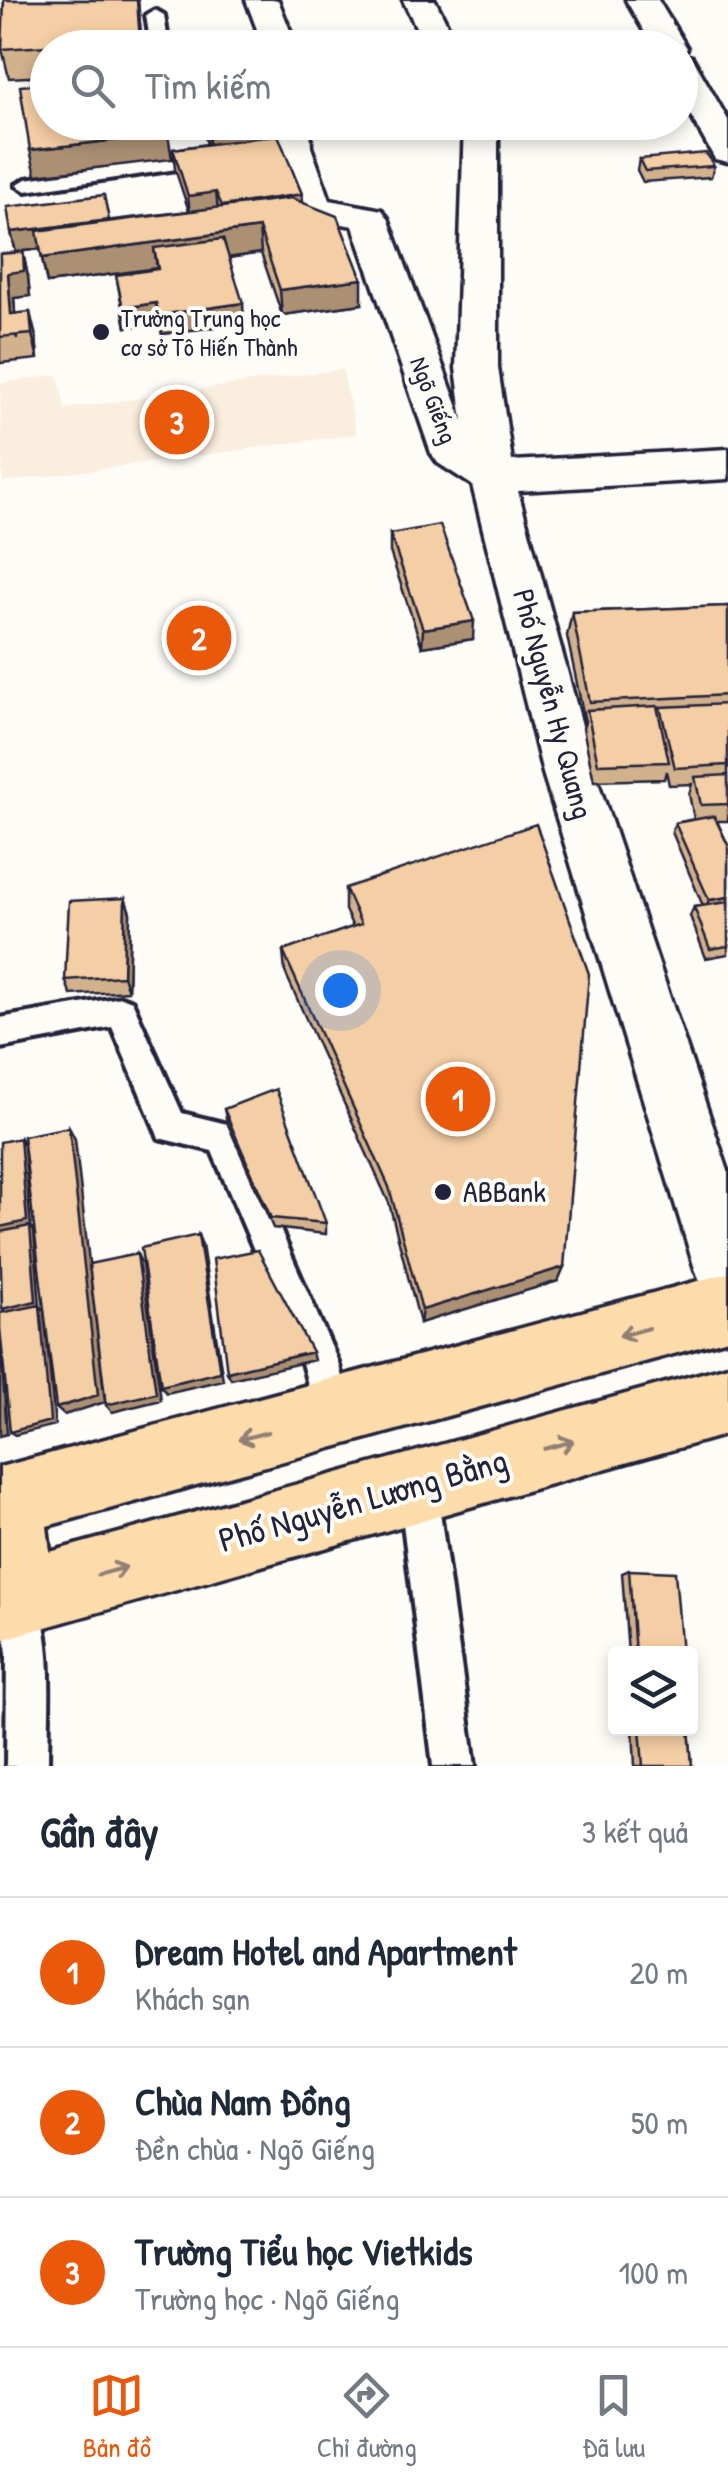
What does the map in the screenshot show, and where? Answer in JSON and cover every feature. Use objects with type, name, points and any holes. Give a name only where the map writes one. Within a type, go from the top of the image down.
[{"type":"main road","points":[[9,1600],[4,1502],[728,1306]]},
{"type":"main road","name":"Phố Nguyễn Lương Bằng","points":[[9,1600],[418,1483],[728,1400]]},
{"type":"street","points":[[262,0],[274,30]]},
{"type":"street","points":[[418,0],[434,30]]},
{"type":"street","points":[[642,0],[660,30]]},
{"type":"street","points":[[698,97],[728,151]]},
{"type":"street","name":"Ngõ Giếng","points":[[288,140],[314,208],[369,218],[452,453],[492,477]]},
{"type":"street","name":"Phố Nguyễn Hy Quang","points":[[482,140],[477,368],[492,477],[569,773],[728,1269]]},
{"type":"street","points":[[492,477],[728,464]]},
{"type":"lane","points":[[155,15],[157,30]]},
{"type":"lane","points":[[26,185],[238,156]]},
{"type":"lane","points":[[0,1033],[122,1011],[170,1127],[223,1137],[320,1362],[333,1415]]},
{"type":"lane","points":[[418,1483],[454,1766]]},
{"type":"lane","points":[[9,1600],[28,1654],[27,1766]]},
{"type":"shaded area","points":[[342,369],[357,434],[3,482],[0,383],[58,375],[65,409]]},
{"type":"building","points":[[4,0],[137,0],[139,30],[30,30],[30,47],[2,49]]},
{"type":"building","points":[[30,85],[30,140],[116,140],[30,150],[20,86]]},
{"type":"building","points":[[240,140],[280,140],[302,194],[222,206],[216,192],[188,196],[173,149]]},
{"type":"building","points":[[706,153],[714,166],[645,171],[639,159]]},
{"type":"building","points":[[104,195],[109,220],[11,232],[7,207]]},
{"type":"building","points":[[291,198],[337,216],[362,279],[280,290],[259,228],[42,258],[37,231]]},
{"type":"building","points":[[223,239],[243,303],[159,315],[156,303],[123,308],[116,275],[158,269],[154,248]]},
{"type":"building","points":[[23,252],[24,271],[8,273],[11,314],[30,312],[32,334],[0,337],[0,254]]},
{"type":"building","points":[[440,525],[474,621],[423,629],[390,534]]},
{"type":"building","points":[[728,606],[728,695],[590,702],[572,612]]},
{"type":"building","points":[[728,704],[728,765],[675,768],[660,707]]},
{"type":"building","points":[[657,706],[669,762],[598,764],[587,710]]},
{"type":"building","points":[[728,775],[728,804],[701,805],[695,777]]},
{"type":"building","points":[[714,816],[728,845],[728,897],[709,900],[675,823]]},
{"type":"building","points":[[536,824],[589,974],[564,1267],[422,1310],[389,1187],[283,951],[361,924],[345,888]]},
{"type":"building","points":[[125,898],[123,976],[65,980],[69,901]]},
{"type":"building","points":[[728,902],[728,946],[710,949],[694,907]]},
{"type":"building","points":[[276,1089],[326,1223],[271,1218],[224,1109]]},
{"type":"building","points":[[69,1127],[98,1395],[56,1408],[23,1136]]},
{"type":"building","points":[[20,1138],[27,1221],[0,1227],[0,1142]]},
{"type":"building","points":[[30,1226],[36,1301],[2,1309],[0,1232]]},
{"type":"building","points":[[198,1235],[220,1372],[161,1386],[141,1248]]},
{"type":"building","points":[[258,1250],[312,1352],[227,1372],[213,1259]]},
{"type":"building","points":[[137,1254],[156,1393],[106,1405],[89,1264]]},
{"type":"building","points":[[40,1305],[50,1421],[10,1432],[0,1313]]},
{"type":"building","points":[[629,1570],[675,1572],[681,1646],[634,1646]]},
{"type":"building","points":[[641,1736],[690,1736],[692,1766],[643,1766]]},
{"type":"place","name":"Trường Trung học cơ sở Tô Hiến Thành","points":[[101,332]]},
{"type":"place","name":"Trường Tiểu học Vietkids","points":[[177,422]]},
{"type":"place","name":"Chùa Nam Đồng","points":[[199,638]]},
{"type":"place","name":"Dream Hotel and Apartment","points":[[458,1099]]},
{"type":"place","name":"ABBank","points":[[443,1192]]}]
